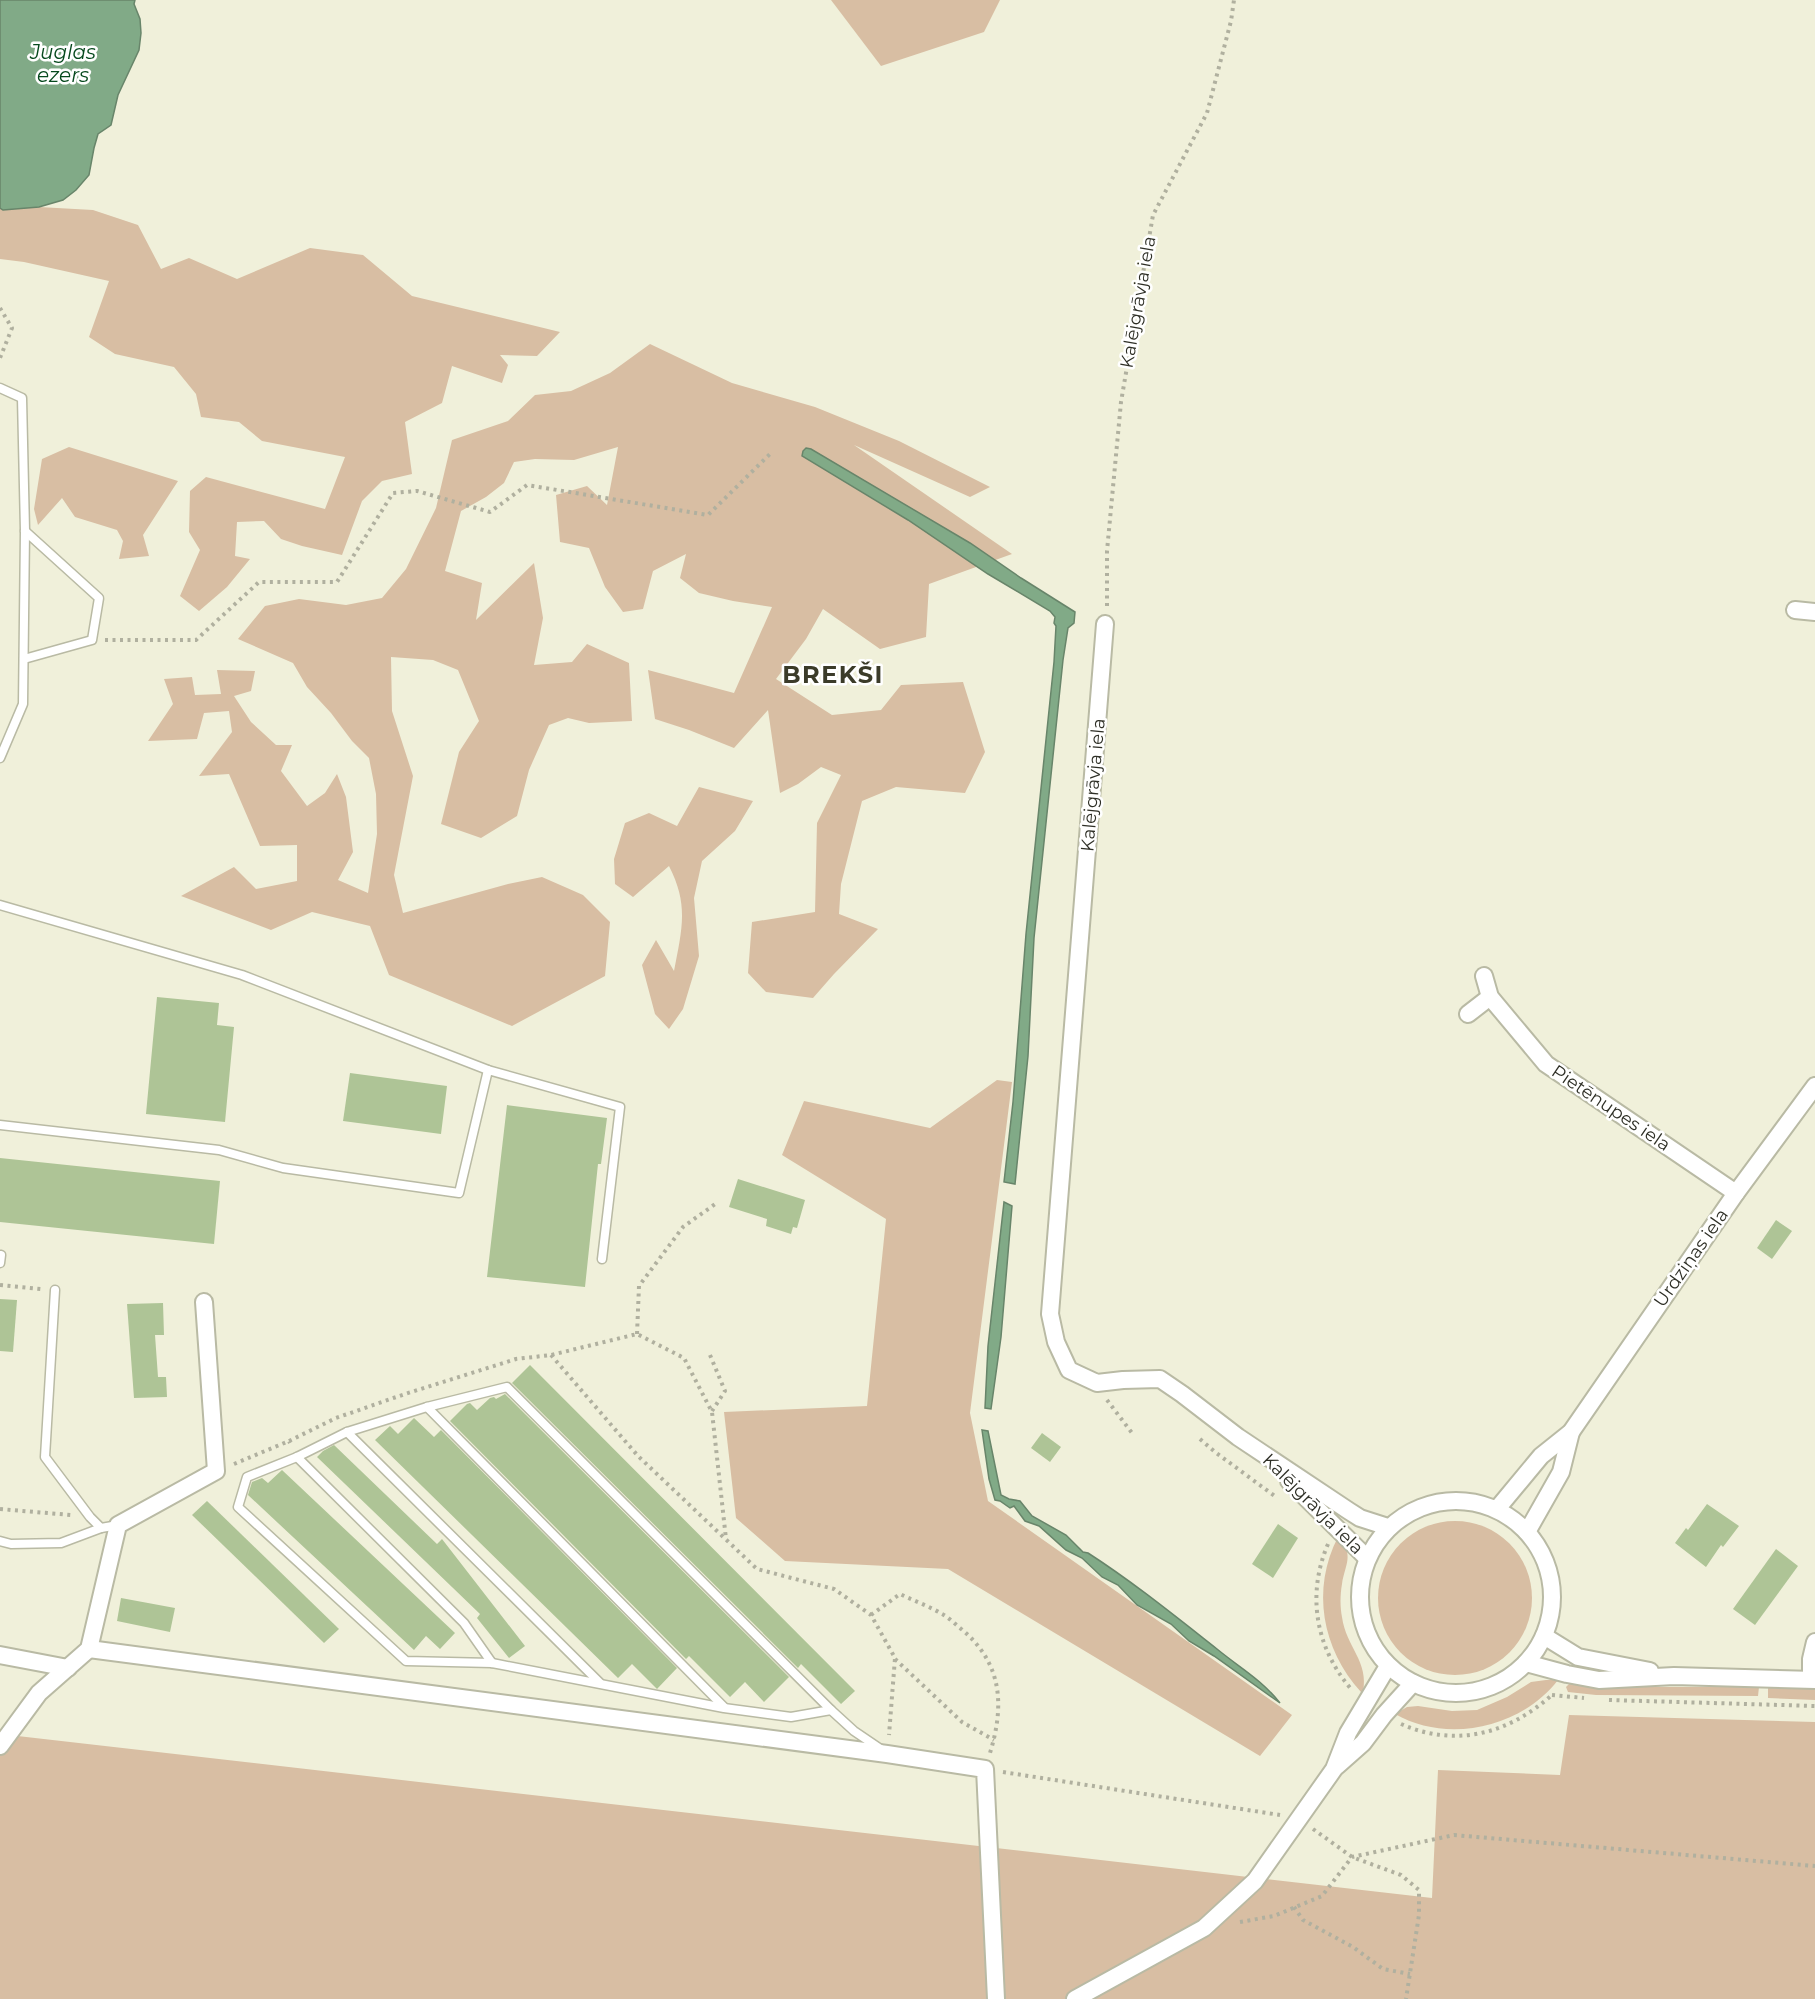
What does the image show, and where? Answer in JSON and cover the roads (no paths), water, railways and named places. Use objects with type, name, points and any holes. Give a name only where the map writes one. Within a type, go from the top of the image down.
[{"type":"street","points":[[1795,610],[1815,612]]},
{"type":"street","name":"Kalējgrāvja iela","points":[[1106,624],[1050,1314],[1056,1342],[1069,1370],[1097,1383],[1160,1379],[1259,1451],[1354,1515],[1388,1527]]},
{"type":"street","name":"Pietēnupes iela","points":[[1484,976],[1490,998],[1546,1064],[1737,1193]]},
{"type":"street","points":[[1468,1014],[1490,998]]},
{"type":"street","name":"Urdziņas iela","points":[[1497,1509],[1541,1456],[1571,1432],[1737,1193],[1815,1086]]},
{"type":"street","points":[[0,1746],[39,1693],[89,1649],[110,1526],[216,1471],[204,1302]]},
{"type":"street","name":"Urdziņas iela","points":[[1527,1532],[1561,1472],[1571,1432]]},
{"type":"street","name":"Kalējgrāvja iela","points":[[1259,1451],[1367,1558]]},
{"type":"street","points":[[1469,1501],[1497,1509],[1527,1532],[1543,1555],[1551,1581],[1552,1609],[1544,1636],[1526,1663],[1502,1682],[1473,1692],[1442,1693],[1413,1683],[1388,1666],[1377,1653],[1363,1623],[1360,1607],[1361,1582],[1367,1558],[1388,1527],[1412,1511],[1440,1502],[1469,1501]]},
{"type":"street","points":[[1544,1636],[1578,1657],[1674,1676]]},
{"type":"street","points":[[1526,1663],[1599,1680],[1674,1676],[1813,1679],[1811,1659],[1815,1642]]},
{"type":"street","points":[[89,1649],[887,1754],[985,1769],[996,1999]]},
{"type":"street","points":[[0,1655],[68,1668]]},
{"type":"street","points":[[1334,1769],[1348,1733],[1388,1666]]},
{"type":"street","points":[[1075,1999],[1204,1928],[1256,1881],[1334,1769],[1363,1743],[1413,1683]]},
{"type":"lane","points":[[0,388],[22,398],[25,531],[23,704],[0,758]]},
{"type":"lane","points":[[24,659],[92,640],[99,598],[25,531]]},
{"type":"lane","points":[[0,905],[242,975],[488,1070],[620,1107],[602,1259]]},
{"type":"lane","points":[[0,1125],[219,1150],[283,1168],[459,1193],[488,1070]]},
{"type":"lane","points":[[0,1263],[1,1255]]},
{"type":"lane","points":[[55,1290],[45,1457],[90,1517],[110,1526]]},
{"type":"lane","points":[[831,1710],[791,1717],[724,1708],[492,1663],[406,1660],[238,1507],[247,1477],[297,1457],[347,1432],[427,1407],[507,1387],[831,1710],[854,1731],[887,1754]]},
{"type":"lane","points":[[427,1407],[724,1708]]},
{"type":"lane","points":[[347,1432],[601,1684]]},
{"type":"lane","points":[[297,1457],[464,1623],[492,1663]]},
{"type":"lane","points":[[0,1541],[10,1544],[61,1543],[110,1526]]},
{"type":"water","name":"Juglas ezers","points":[[0,0],[135,0],[134,4],[140,19],[139,50],[118,95],[111,125],[98,134],[89,175],[76,190],[63,200],[39,207],[3,210],[0,208]]},
{"type":"water","points":[[806,448],[970,543],[1075,612],[1074,623],[1068,628],[1063,660],[1034,938],[1028,1056],[1015,1184],[1004,1182],[1013,1102],[1026,934],[1054,662],[1055,617],[1050,611],[988,574],[908,520],[802,456]]},
{"type":"water","points":[[1004,1202],[1012,1206],[1001,1337],[991,1409],[985,1408],[988,1346]]},
{"type":"water","points":[[982,1430],[988,1431],[1001,1495],[1020,1501],[1032,1516],[1066,1535],[1083,1552],[1088,1553],[1138,1587],[1258,1680],[1280,1703],[1189,1641],[1171,1624],[1137,1605],[1118,1585],[1102,1577],[1082,1558],[1066,1550],[1039,1526],[1025,1521],[1014,1506],[1010,1508],[995,1500],[989,1479]]},
{"type":"district","name":"BREKŠI","points":[[833,674]]}]
